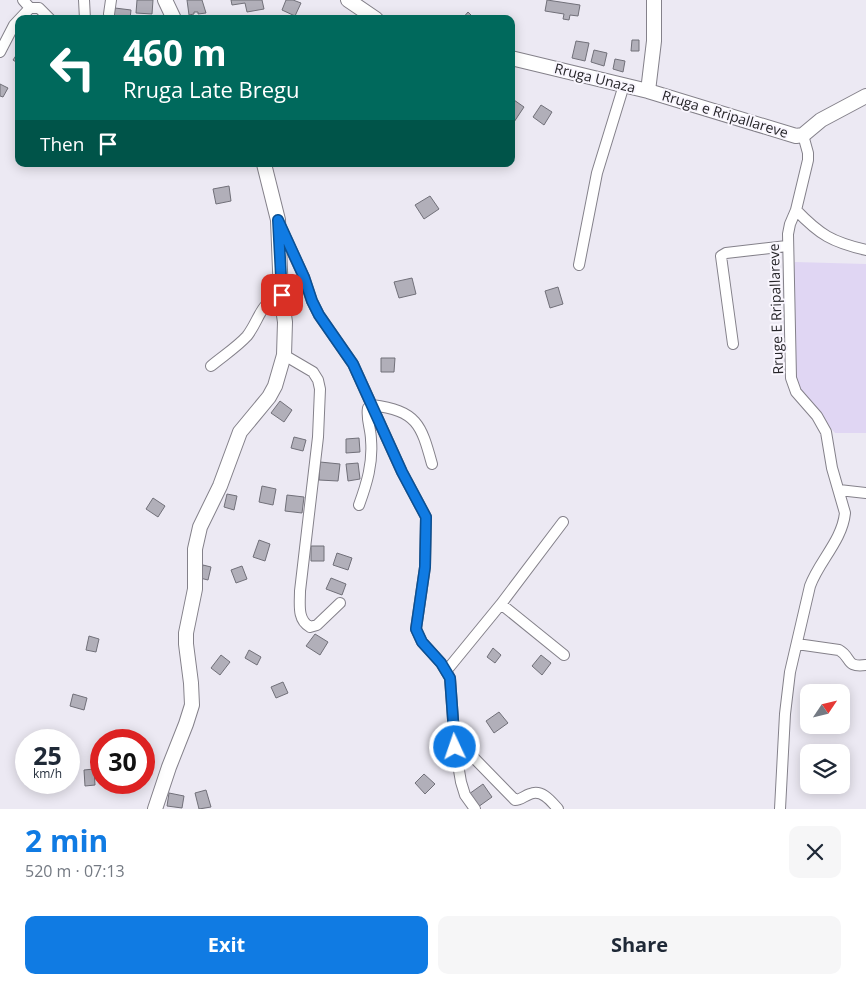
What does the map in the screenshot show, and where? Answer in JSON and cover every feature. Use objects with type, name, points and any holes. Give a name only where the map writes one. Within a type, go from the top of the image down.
[{"type":"main road","points":[[165,0],[172,15]]},
{"type":"main road","points":[[348,0],[370,15]]},
{"type":"main road","name":"Rruga Unaza","points":[[515,59],[648,91],[654,41],[654,0]]},
{"type":"main road","name":"Rruga e Rripallareve","points":[[648,91],[796,136],[803,135],[821,120],[866,96]]},
{"type":"main road","points":[[157,808],[169,767],[192,706],[192,683],[186,633],[195,589],[196,549],[200,527],[220,486],[240,432],[269,397],[275,386],[284,354],[285,322],[278,220],[265,167]]},
{"type":"street","points":[[23,0],[30,8]]},
{"type":"street","points":[[84,0],[85,15]]},
{"type":"street","points":[[109,14],[111,0]]},
{"type":"street","points":[[23,15],[30,8],[39,8],[46,15]]},
{"type":"street","points":[[0,52],[15,24]]},
{"type":"street","points":[[579,265],[596,173],[624,85]]},
{"type":"street","name":"Rruga e Rripallareve","points":[[796,210],[808,160],[803,135]]},
{"type":"street","points":[[796,210],[822,234],[834,241],[866,250]]},
{"type":"street","name":"Rruge E Rripallareve","points":[[780,809],[785,714],[790,672],[813,578],[836,541],[845,513],[832,468],[826,432],[792,385],[787,246],[790,224],[796,210]]},
{"type":"street","points":[[278,220],[304,277],[312,301],[319,315],[353,364],[402,472],[426,517],[425,567],[416,629],[422,642],[447,670],[452,688],[455,747],[461,782],[466,795],[475,809]]},
{"type":"street","points":[[732,344],[721,256],[726,253],[787,246]]},
{"type":"street","points":[[211,366],[247,335],[270,300],[282,295]]},
{"type":"street","points":[[284,354],[313,372],[318,380],[320,389],[318,438],[300,591],[301,617],[305,624],[310,627],[317,625],[340,603]]},
{"type":"street","points":[[372,405],[402,412],[418,424],[424,436],[432,464]]},
{"type":"street","points":[[358,505],[369,477],[372,437],[367,414],[368,408],[372,405]]},
{"type":"street","points":[[839,490],[866,492]]},
{"type":"street","points":[[447,670],[501,604],[563,522]]},
{"type":"street","points":[[501,604],[564,655]]},
{"type":"street","points":[[797,644],[838,650],[843,652],[849,662],[854,665],[866,664]]},
{"type":"street","points":[[455,747],[468,752],[515,800],[520,800],[536,792],[548,798],[558,809]]},
{"type":"shaded area","points":[[795,262],[866,264],[866,433],[835,433],[795,387],[793,283]]},
{"type":"building","points":[[137,0],[153,0],[152,14],[136,13]]},
{"type":"building","points":[[187,0],[202,0],[206,13],[198,14],[198,12],[194,12],[194,14],[189,15]]},
{"type":"building","points":[[231,0],[262,0],[264,9],[247,12],[245,3],[232,5]]},
{"type":"building","points":[[286,0],[301,3],[295,15],[282,10]]},
{"type":"building","points":[[547,0],[580,5],[578,16],[570,15],[569,20],[563,19],[564,14],[545,11]]},
{"type":"building","points":[[115,8],[131,10],[130,15],[114,15]]},
{"type":"building","points":[[632,40],[639,40],[639,51],[631,51]]},
{"type":"building","points":[[576,41],[589,43],[585,61],[572,58]]},
{"type":"building","points":[[594,50],[607,53],[604,66],[591,62]]},
{"type":"building","points":[[615,59],[625,61],[623,72],[613,69]]},
{"type":"building","points":[[0,84],[8,88],[3,97],[0,96]]},
{"type":"building","points":[[515,101],[524,107],[515,120]]},
{"type":"building","points":[[541,105],[552,112],[544,125],[533,117]]},
{"type":"building","points":[[229,186],[231,201],[216,204],[213,189]]},
{"type":"building","points":[[430,196],[439,209],[424,219],[415,205]]},
{"type":"building","points":[[412,278],[416,294],[399,298],[394,282]]},
{"type":"building","points":[[558,287],[563,304],[550,308],[545,291]]},
{"type":"building","points":[[381,358],[395,358],[394,372],[381,372]]},
{"type":"building","points":[[280,401],[292,410],[284,422],[271,413]]},
{"type":"building","points":[[294,437],[306,440],[303,451],[291,448]]},
{"type":"building","points":[[359,438],[360,452],[346,453],[346,439]]},
{"type":"building","points":[[320,462],[340,464],[338,481],[319,480]]},
{"type":"building","points":[[358,463],[360,479],[348,481],[346,464]]},
{"type":"building","points":[[262,486],[276,489],[273,505],[259,502]]},
{"type":"building","points":[[227,494],[237,496],[234,510],[224,507]]},
{"type":"building","points":[[287,495],[304,497],[302,513],[285,511]]},
{"type":"building","points":[[153,498],[165,506],[158,517],[146,509]]},
{"type":"building","points":[[259,540],[270,544],[265,561],[253,557]]},
{"type":"building","points":[[311,546],[324,546],[324,561],[311,561]]},
{"type":"building","points":[[337,553],[352,558],[348,570],[333,565]]},
{"type":"building","points":[[203,565],[211,567],[208,580],[200,578]]},
{"type":"building","points":[[242,566],[247,579],[236,583],[231,570]]},
{"type":"building","points":[[331,578],[346,584],[342,595],[326,589]]},
{"type":"building","points":[[315,634],[328,642],[320,655],[306,646]]},
{"type":"building","points":[[89,636],[99,639],[96,652],[86,650]]},
{"type":"building","points":[[493,648],[501,655],[495,663],[487,657]]},
{"type":"building","points":[[249,650],[261,657],[257,665],[245,658]]},
{"type":"building","points":[[221,655],[230,662],[220,675],[211,668]]},
{"type":"building","points":[[541,655],[551,663],[542,675],[532,666]]},
{"type":"building","points":[[283,682],[288,693],[276,698],[271,687]]},
{"type":"building","points":[[73,694],[87,698],[84,710],[70,706]]},
{"type":"building","points":[[499,712],[508,723],[494,733],[486,721]]},
{"type":"building","points":[[472,730],[473,740],[461,742],[459,731]]},
{"type":"building","points":[[90,769],[90,786],[85,786],[84,770]]},
{"type":"building","points":[[424,774],[435,784],[425,794],[415,783]]},
{"type":"building","points":[[483,784],[492,797],[478,807],[469,794]]},
{"type":"building","points":[[206,790],[211,807],[199,809],[195,793]]},
{"type":"building","points":[[169,793],[184,796],[182,808],[167,806]]},
{"type":"route","points":[[282,295],[278,220],[292,248],[312,301],[362,381],[402,472],[426,517],[425,567],[416,629],[422,642],[447,670],[450,678],[455,747]]}]
